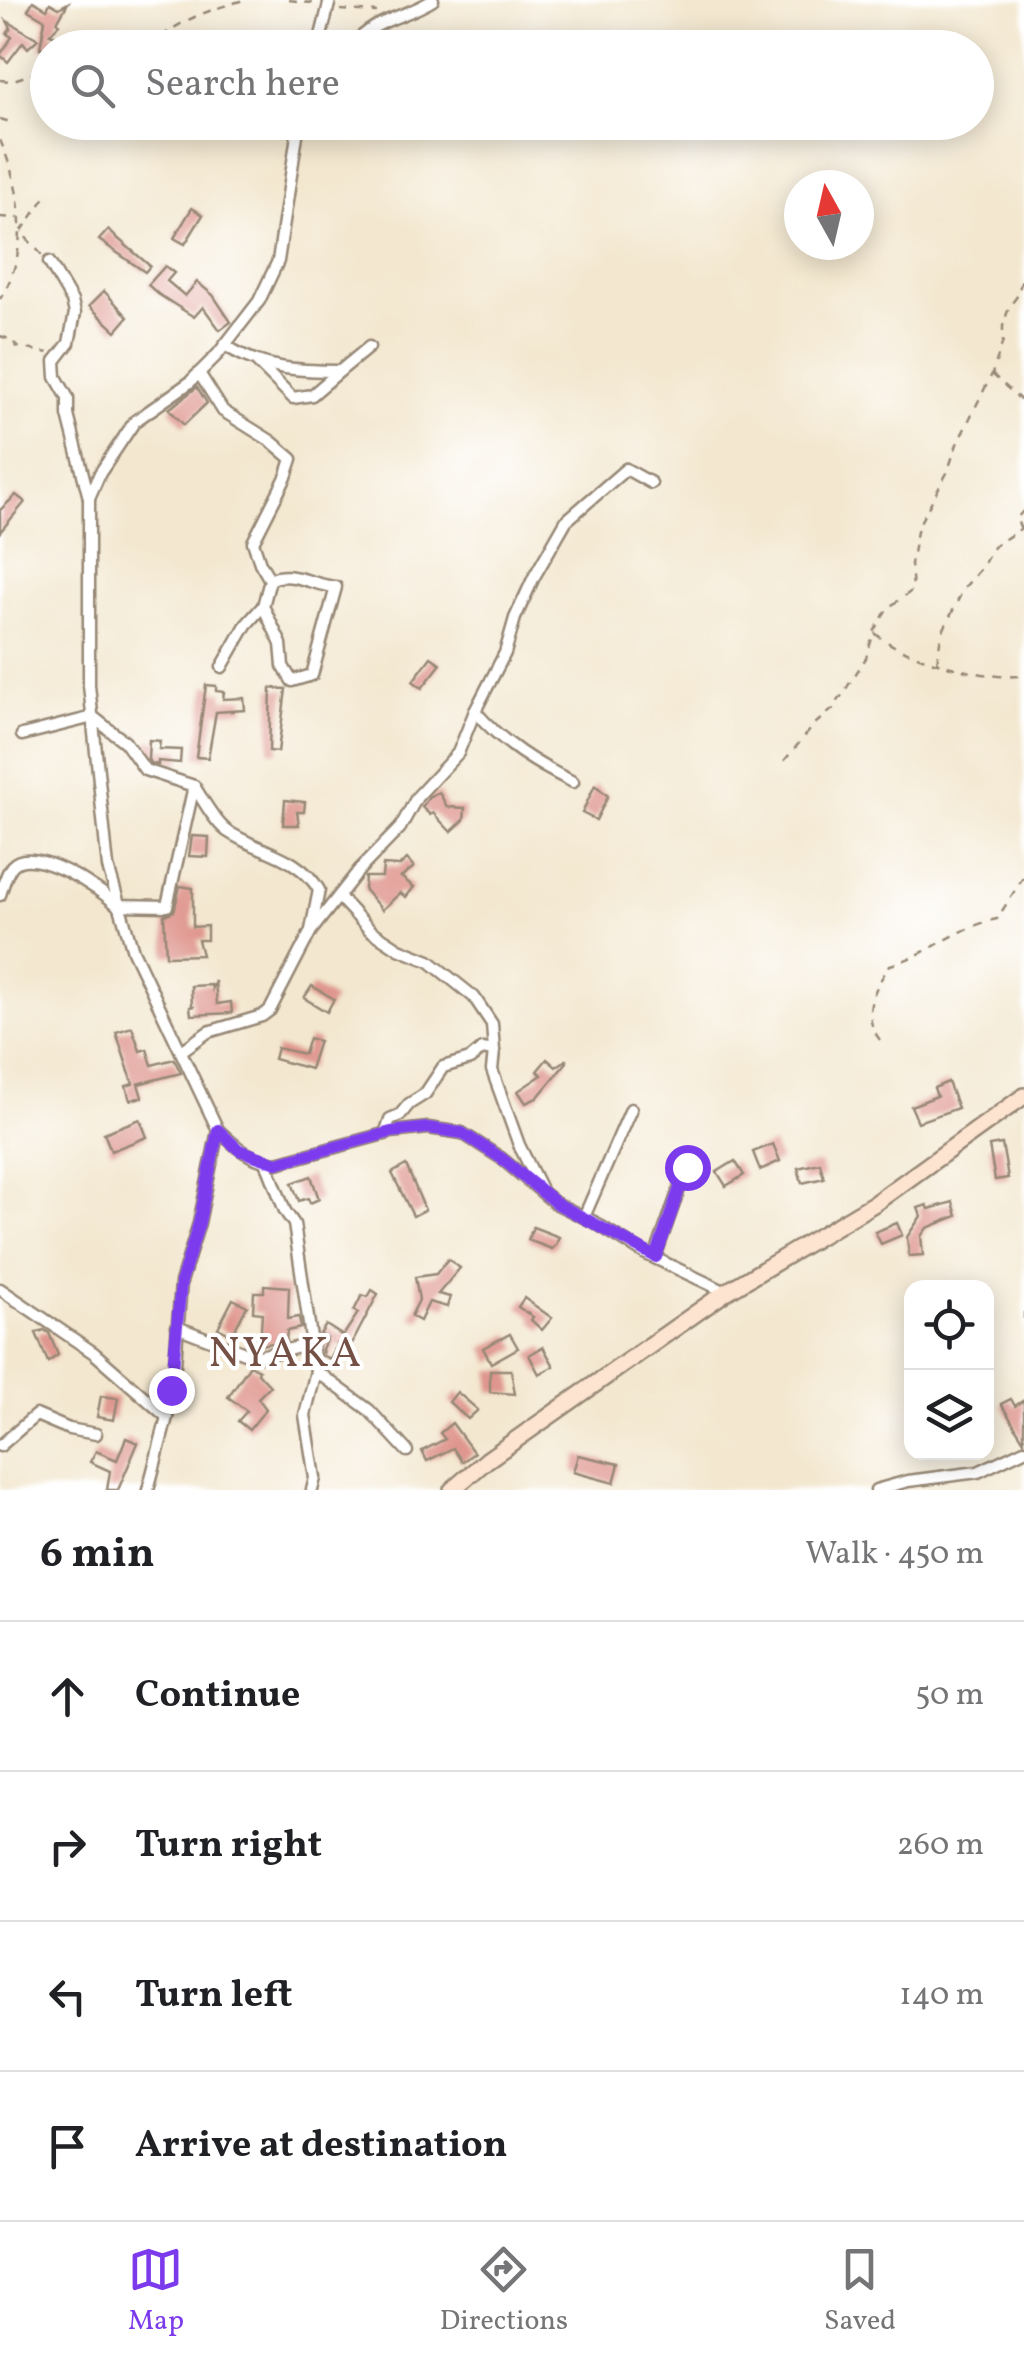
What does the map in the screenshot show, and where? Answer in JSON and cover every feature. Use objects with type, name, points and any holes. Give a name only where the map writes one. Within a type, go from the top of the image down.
[{"type":"street","points":[[366,30],[433,0]]},
{"type":"street","points":[[322,30],[329,3]]},
{"type":"street","points":[[90,498],[100,473],[135,421],[198,374],[259,300],[278,261],[296,140]]},
{"type":"street","points":[[49,262],[72,300],[75,314],[69,343],[55,361],[56,377],[68,398],[68,415],[90,498],[87,636],[108,868],[133,951],[218,1130],[239,1150],[266,1162],[294,1160],[385,1134],[428,1128],[462,1133],[501,1158],[556,1203],[726,1292]]},
{"type":"street","points":[[225,345],[256,361],[292,370],[340,371]]},
{"type":"street","points":[[256,361],[292,398],[312,395],[369,346]]},
{"type":"street","points":[[198,374],[223,411],[292,458],[254,542],[270,580],[263,606],[246,625],[222,668]]},
{"type":"street","points":[[182,1050],[208,1032],[267,1013],[311,931],[360,869],[400,828],[416,797],[458,753],[505,653],[534,576],[566,521],[626,470],[651,482]]},
{"type":"street","points":[[263,606],[281,644],[283,666],[292,680],[312,674],[336,587],[303,582],[294,576],[279,575],[270,580]]},
{"type":"street","points":[[475,711],[493,733],[514,745],[530,761],[574,782]]},
{"type":"street","points":[[22,736],[92,717]]},
{"type":"street","points":[[92,717],[125,742],[144,770],[194,786],[224,830],[296,864],[312,878],[320,890],[311,931]]},
{"type":"street","points":[[0,895],[11,867],[16,862],[32,860],[94,885],[117,905],[167,906],[194,786]]},
{"type":"street","points":[[340,896],[370,930],[399,950],[430,961],[474,997],[492,1024],[492,1070],[514,1133],[542,1192]]},
{"type":"street","points":[[385,1134],[390,1118],[400,1116],[409,1104],[426,1094],[443,1067],[482,1050],[494,1051]]},
{"type":"street","points":[[452,1490],[487,1460],[726,1292],[875,1202],[1024,1096]]},
{"type":"street","points":[[584,1217],[631,1108]]},
{"type":"street","points":[[148,1490],[168,1417],[181,1282],[199,1223],[218,1130]]},
{"type":"street","points":[[266,1162],[285,1212],[294,1224],[313,1344],[316,1370],[305,1415],[315,1478],[312,1490]]},
{"type":"street","points":[[656,1257],[687,1167]]},
{"type":"street","points":[[0,1290],[94,1353],[168,1417]]},
{"type":"street","points":[[177,1327],[255,1356],[313,1344]]},
{"type":"street","points":[[316,1370],[370,1410],[406,1451]]},
{"type":"street","points":[[0,1446],[36,1414],[69,1429],[96,1434]]},
{"type":"street","points":[[885,1489],[978,1472],[1024,1450]]},
{"type":"path","points":[[171,30],[244,0]]},
{"type":"path","points":[[290,0],[395,16]]},
{"type":"path","points":[[0,80],[30,75]]},
{"type":"path","points":[[0,119],[10,122]]},
{"type":"path","points":[[0,140],[11,166],[21,232],[17,263],[0,298]]},
{"type":"path","points":[[21,232],[48,194]]},
{"type":"path","points":[[0,217],[20,218]]},
{"type":"path","points":[[21,232],[49,262]]},
{"type":"path","points":[[784,761],[833,709],[866,658],[874,632],[888,608],[912,590],[911,564],[918,526],[992,374],[1003,341],[1003,326],[1018,294],[1024,268]]},
{"type":"path","points":[[0,336],[12,340],[16,347],[61,355]]},
{"type":"path","points":[[992,374],[1024,404]]},
{"type":"path","points":[[1024,510],[1016,518],[1024,534]]},
{"type":"path","points":[[937,662],[941,635],[964,588],[982,567],[992,547],[1020,529]]},
{"type":"path","points":[[874,632],[886,644],[937,662],[980,674],[1012,678],[1024,675]]},
{"type":"path","points":[[880,1040],[873,1030],[869,1008],[874,990],[890,965],[910,960],[972,924],[997,918],[1024,876]]},
{"type":"path","points":[[1024,1312],[1024,1319]]},
{"type":"building","points":[[33,1],[47,9],[50,3],[59,8],[68,3],[54,30],[43,30],[45,20],[28,10]]},
{"type":"building","points":[[7,21],[30,34],[30,46],[23,42],[8,62],[0,55],[12,37],[7,34],[11,28]]},
{"type":"building","points":[[192,208],[203,215],[185,244],[174,238]]},
{"type":"building","points":[[108,230],[150,266],[145,272],[99,240]]},
{"type":"building","points":[[165,266],[174,273],[167,281],[185,296],[197,282],[213,295],[231,322],[220,330],[203,307],[194,317],[158,294],[148,285]]},
{"type":"building","points":[[104,291],[128,317],[116,331],[89,306]]},
{"type":"building","points":[[197,387],[207,403],[184,425],[169,409]]},
{"type":"building","points":[[16,495],[25,502],[0,532],[0,510]]},
{"type":"building","points":[[431,657],[441,664],[422,688],[413,681]]},
{"type":"building","points":[[206,685],[224,692],[223,699],[244,698],[245,710],[216,712],[208,758],[196,757]]},
{"type":"building","points":[[271,688],[286,689],[278,752],[269,751]]},
{"type":"building","points":[[149,740],[160,741],[159,749],[181,750],[180,763],[150,763]]},
{"type":"building","points":[[595,785],[608,796],[596,820],[582,813]]},
{"type":"building","points":[[439,792],[447,807],[465,808],[464,820],[451,832],[422,807]]},
{"type":"building","points":[[285,800],[305,802],[304,812],[297,812],[299,825],[283,825]]},
{"type":"building","points":[[192,836],[209,837],[208,857],[189,856]]},
{"type":"building","points":[[407,859],[414,867],[401,877],[414,887],[406,897],[400,893],[382,910],[364,889],[365,877],[382,877],[383,865],[399,866]]},
{"type":"building","points":[[180,886],[193,888],[193,927],[207,926],[207,940],[198,940],[202,955],[166,956],[164,915],[174,911]]},
{"type":"building","points":[[215,981],[217,1004],[231,1002],[232,1013],[191,1015],[190,1007],[195,1006],[191,986],[211,985],[212,989]]},
{"type":"building","points":[[312,986],[334,999],[327,1012],[304,998]]},
{"type":"building","points":[[132,1027],[140,1051],[147,1049],[152,1065],[174,1059],[181,1073],[138,1084],[142,1097],[130,1100],[126,1086],[133,1084],[116,1032]]},
{"type":"building","points":[[309,1038],[319,1041],[310,1069],[274,1059],[277,1048],[304,1054]]},
{"type":"building","points":[[547,1059],[556,1067],[567,1062],[537,1098],[526,1103],[518,1091],[542,1075],[537,1071]]},
{"type":"building","points":[[948,1082],[958,1108],[918,1122],[911,1106],[937,1096],[934,1088]]},
{"type":"building","points":[[140,1119],[147,1137],[111,1151],[104,1133]]},
{"type":"building","points":[[773,1144],[780,1161],[760,1170],[753,1152]]},
{"type":"building","points":[[1002,1144],[1008,1178],[995,1180],[989,1146]]},
{"type":"building","points":[[735,1161],[744,1175],[726,1186],[717,1172]]},
{"type":"building","points":[[820,1163],[824,1178],[802,1183],[798,1168]]},
{"type":"building","points":[[406,1165],[425,1210],[413,1216],[392,1173]]},
{"type":"building","points":[[311,1176],[319,1199],[310,1203],[308,1198],[299,1201],[292,1183]]},
{"type":"building","points":[[953,1202],[957,1216],[927,1228],[921,1236],[923,1255],[909,1256],[907,1237],[921,1216],[918,1208]]},
{"type":"building","points":[[897,1223],[902,1235],[881,1244],[875,1232]]},
{"type":"building","points":[[533,1227],[559,1237],[556,1245],[552,1249],[528,1240]]},
{"type":"building","points":[[448,1259],[460,1268],[438,1294],[450,1297],[447,1307],[429,1302],[420,1321],[411,1316],[419,1300],[415,1277],[436,1274]]},
{"type":"building","points":[[264,1285],[289,1287],[288,1319],[299,1317],[301,1328],[287,1331],[286,1341],[260,1345],[262,1313],[253,1312],[254,1292],[264,1292]]},
{"type":"building","points":[[372,1290],[378,1294],[348,1351],[337,1344],[330,1359],[323,1356],[327,1338],[320,1334],[326,1325],[343,1336],[358,1313],[354,1311],[362,1295],[368,1297]]},
{"type":"building","points":[[524,1298],[552,1318],[542,1330],[531,1320],[533,1317],[518,1307]]},
{"type":"building","points":[[233,1299],[247,1306],[232,1335],[218,1328]]},
{"type":"building","points":[[44,1330],[58,1355],[48,1362],[36,1333]]},
{"type":"building","points":[[510,1334],[518,1348],[491,1363],[483,1348]]},
{"type":"building","points":[[543,1347],[554,1366],[539,1374],[529,1355]]},
{"type":"building","points":[[250,1365],[259,1370],[270,1386],[258,1398],[266,1409],[249,1430],[238,1421],[247,1411],[228,1397]]},
{"type":"building","points":[[490,1370],[511,1370],[515,1394],[490,1392]]},
{"type":"building","points":[[457,1392],[478,1410],[468,1419],[449,1402]]},
{"type":"building","points":[[101,1396],[118,1398],[114,1420],[97,1417]]},
{"type":"building","points":[[1011,1399],[1015,1406],[1024,1400],[1024,1441],[1001,1404]]},
{"type":"building","points":[[452,1423],[474,1453],[462,1462],[453,1448],[427,1461],[422,1451],[445,1439],[440,1433]]},
{"type":"building","points":[[126,1438],[138,1443],[118,1490],[107,1490],[110,1471],[90,1462],[96,1451],[117,1460]]},
{"type":"building","points":[[578,1455],[619,1464],[614,1483],[573,1472]]},
{"type":"district","name":"NYAKA","points":[[286,1351]]},
{"type":"route","points":[[171,1390],[181,1282],[199,1223],[218,1130],[239,1150],[277,1163],[391,1132],[428,1128],[462,1133],[501,1158],[556,1203],[656,1257],[687,1167]]}]
